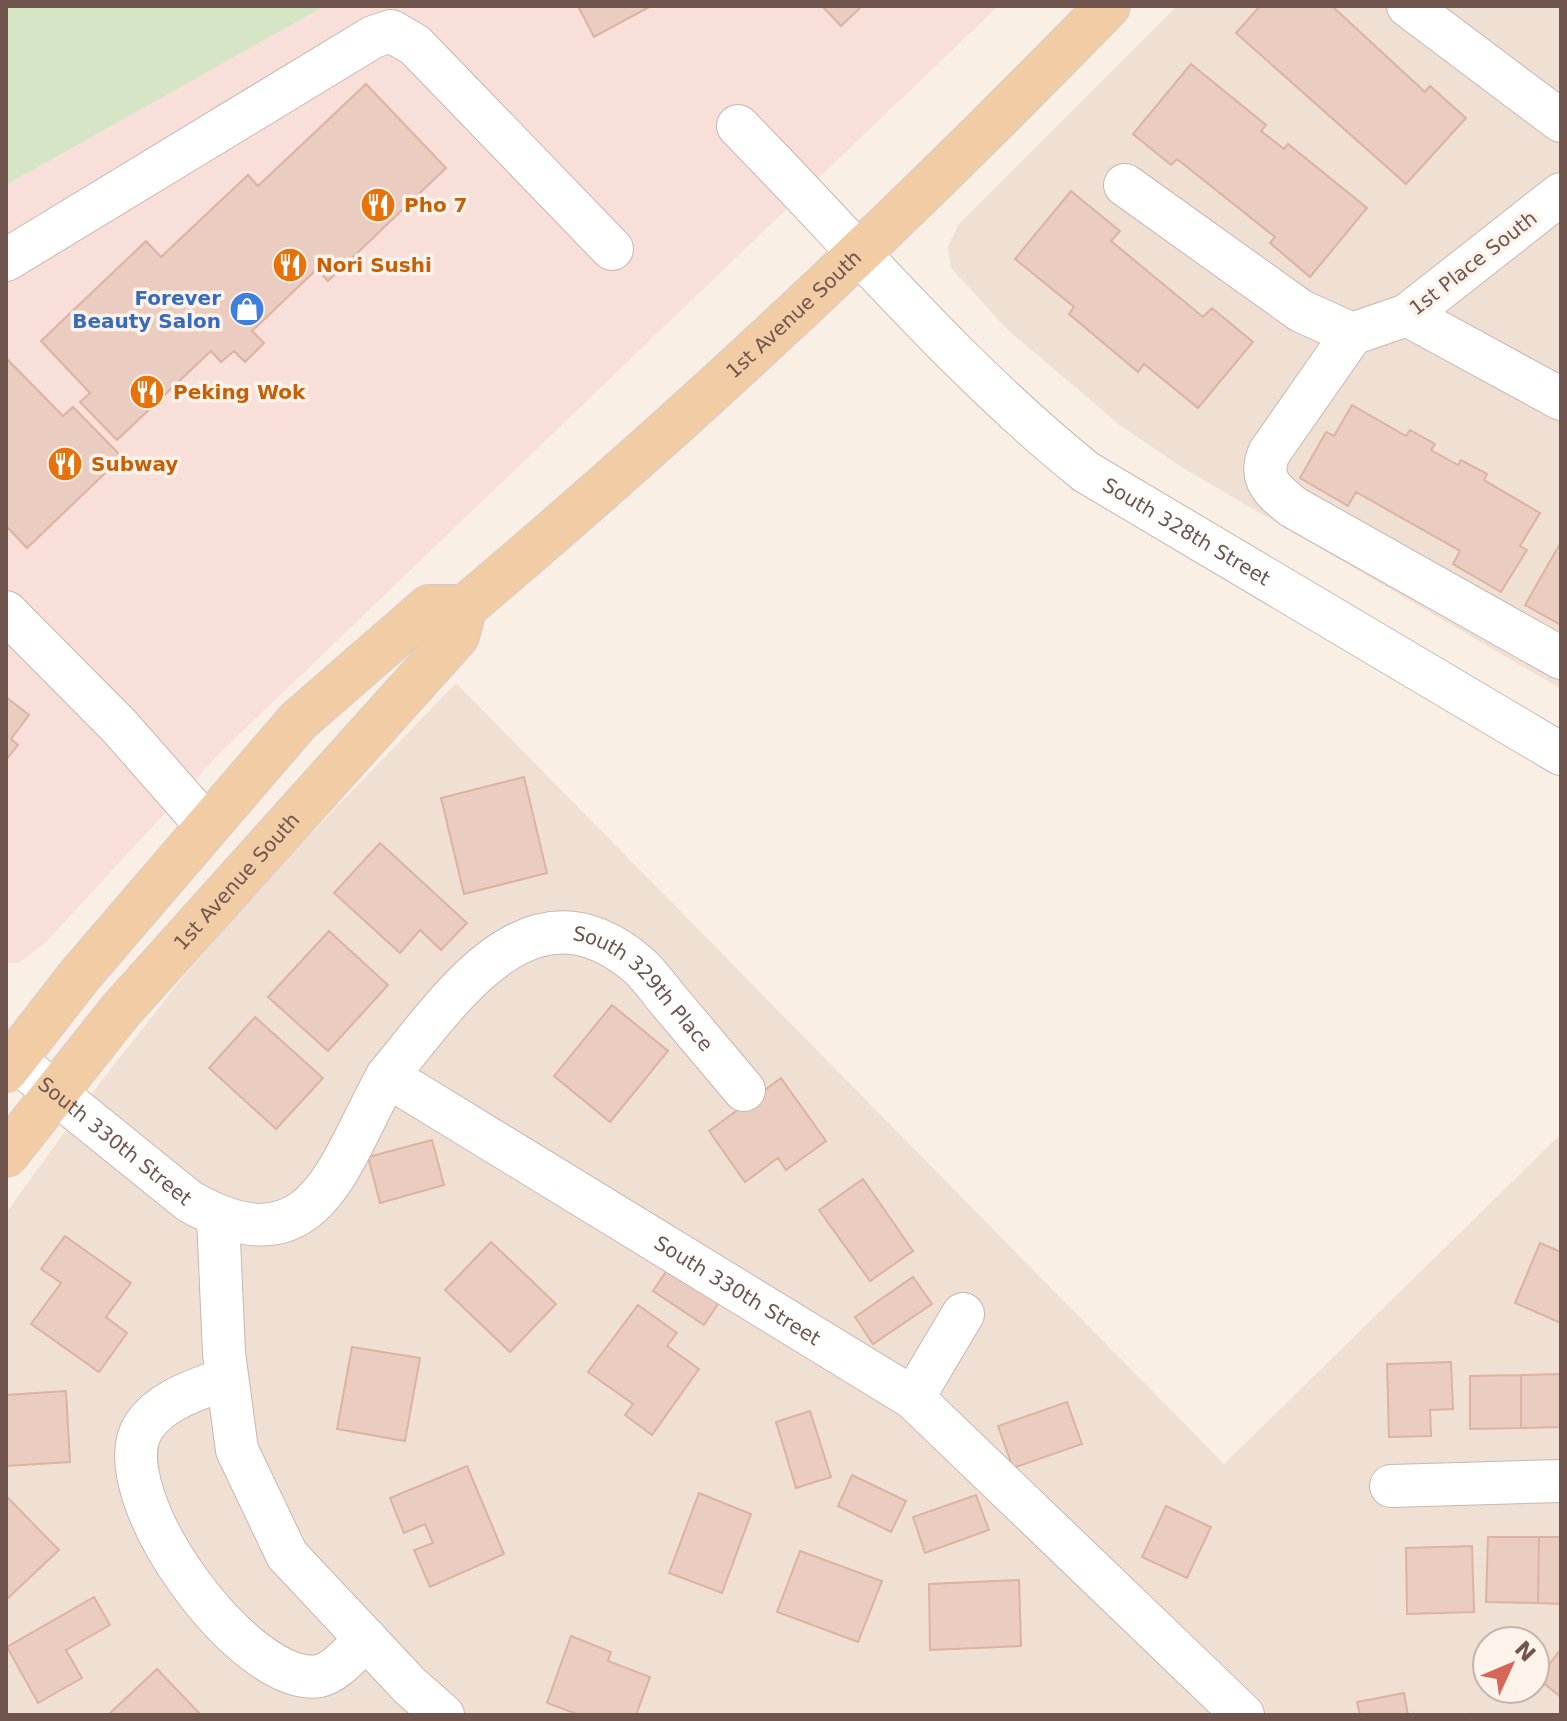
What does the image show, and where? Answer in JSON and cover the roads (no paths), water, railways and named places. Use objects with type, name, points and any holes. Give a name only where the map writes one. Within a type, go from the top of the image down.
[{"type":"main road","name":"1st Avenue South","points":[[6,1155],[121,1010],[457,636],[465,607],[641,457],[859,250],[1108,6]]},
{"type":"main road","points":[[9,1061],[206,825],[298,721],[429,607],[465,607]]},
{"type":"street","points":[[1408,6],[1561,121]]},
{"type":"street","points":[[6,260],[373,37],[391,31],[403,35],[415,45],[612,249]]},
{"type":"street","name":"South 328th Street","points":[[738,126],[1033,429],[1086,472],[1561,754]]},
{"type":"street","points":[[1125,185],[1301,311],[1352,334],[1269,453],[1262,469],[1266,481],[1293,507],[1561,658]]},
{"type":"street","name":"1st Place South","points":[[1352,334],[1407,315],[1561,194]]},
{"type":"street","points":[[1407,315],[1561,399]]},
{"type":"street","points":[[6,612],[120,727],[206,825]]},
{"type":"street","name":"South 329th Place","points":[[387,1076],[463,986],[498,954],[543,931],[590,936],[637,964],[744,1090]]},
{"type":"street","name":"South 330th Street","points":[[9,1061],[54,1091],[189,1201],[218,1218],[245,1226],[269,1227],[298,1217],[319,1200],[387,1076],[913,1398],[1243,1715]]},
{"type":"street","points":[[218,1218],[227,1378],[237,1450],[287,1555],[443,1715]]},
{"type":"street","points":[[913,1398],[963,1314]]},
{"type":"street","points":[[227,1378],[185,1394],[162,1408],[144,1426],[135,1447],[138,1477],[161,1543],[206,1604],[237,1636],[273,1663],[299,1674],[319,1676],[338,1665],[366,1639]]},
{"type":"street","points":[[1391,1486],[1561,1481]]},
{"type":"place","name":"Pho 7","points":[[378,205]]},
{"type":"place","name":"Nori Sushi","points":[[290,265]]},
{"type":"place","name":"Forever Beauty Salon","points":[[247,309]]},
{"type":"place","name":"Peking Wok","points":[[147,392]]},
{"type":"place","name":"Subway","points":[[65,464]]}]
